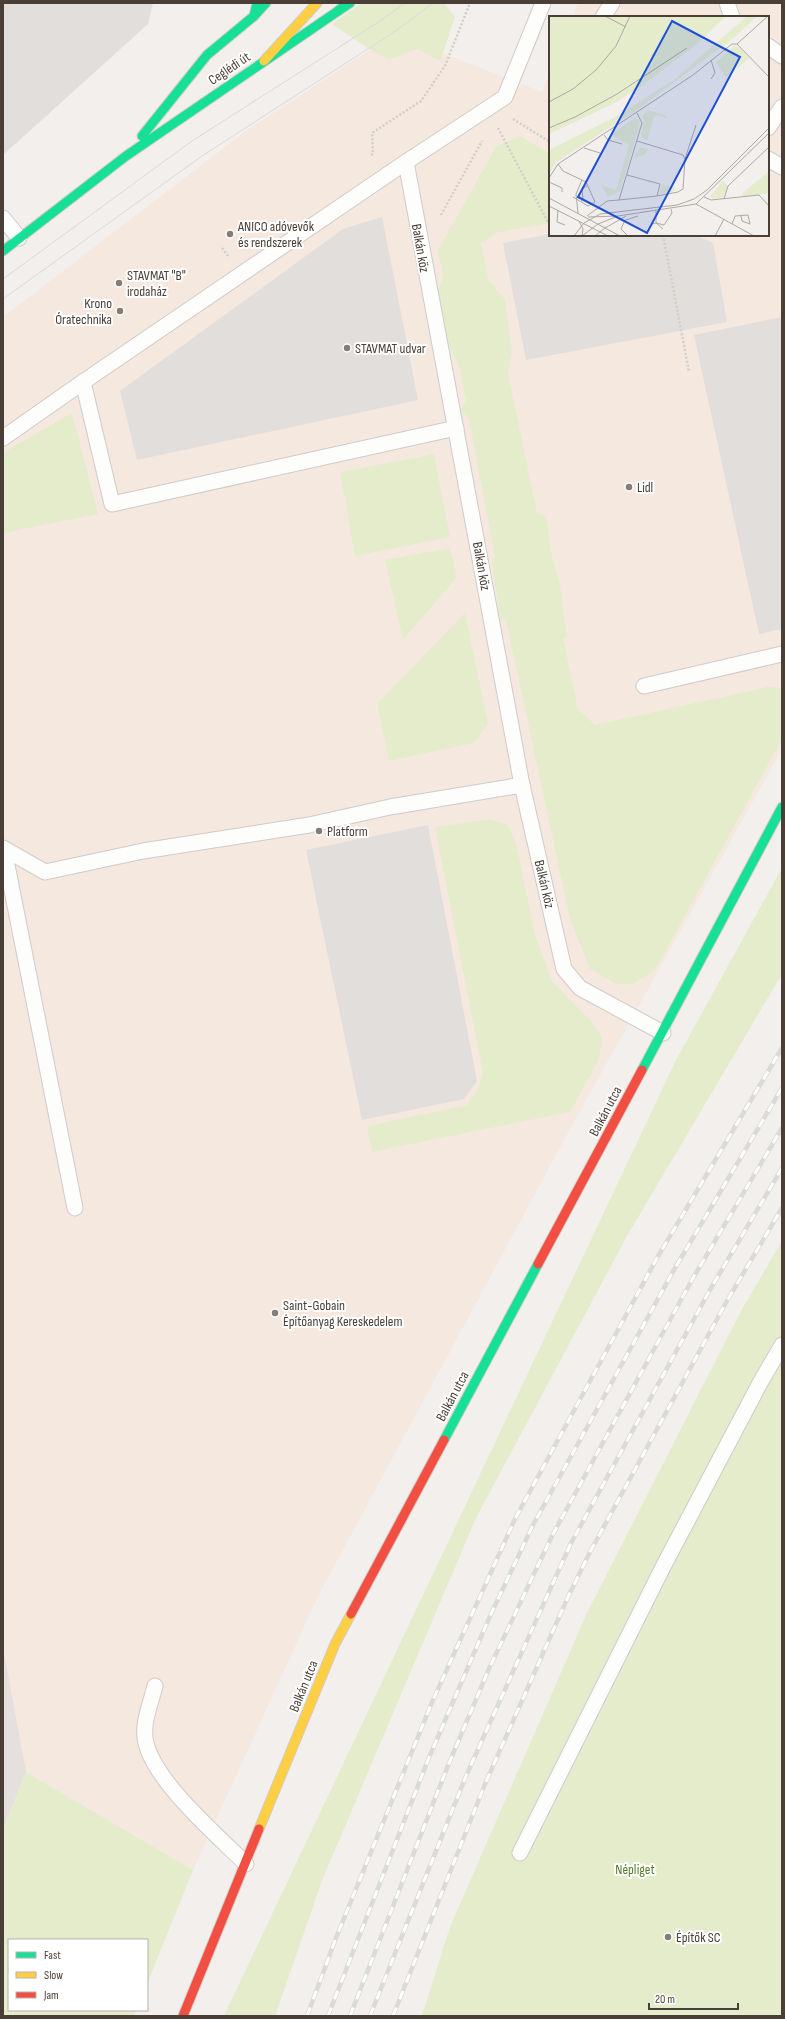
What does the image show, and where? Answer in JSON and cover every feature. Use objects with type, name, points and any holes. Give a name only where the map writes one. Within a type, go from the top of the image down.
[{"type":"street","points":[[254,16],[257,3]]},
{"type":"street","name":"Ceglédi út","points":[[126,156],[207,56],[254,16],[266,3]]},
{"type":"street","points":[[264,61],[317,3]]},
{"type":"street","name":"Ceglédi út","points":[[3,251],[126,156],[338,11],[347,3]]},
{"type":"street","points":[[338,11],[350,3]]},
{"type":"street","name":"Balkán utca","points":[[183,2016],[335,1644],[782,807]]},
{"type":"lane","points":[[3,438],[406,162],[502,104],[543,3]]},
{"type":"lane","points":[[604,16],[612,3]]},
{"type":"lane","points":[[727,3],[732,16]]},
{"type":"lane","points":[[769,47],[782,56]]},
{"type":"lane","points":[[769,126],[782,107]]},
{"type":"lane","points":[[769,160],[782,167]]},
{"type":"lane","name":"Balkán köz","points":[[406,162],[435,326],[456,428],[522,784],[564,969],[580,988],[663,1032]]},
{"type":"lane","points":[[3,218],[19,238]]},
{"type":"lane","points":[[83,382],[112,504],[456,428]]},
{"type":"lane","points":[[644,686],[782,654]]},
{"type":"lane","points":[[4,849],[46,872],[143,851],[309,825],[390,807],[522,784]]},
{"type":"lane","points":[[4,849],[75,1208]]},
{"type":"lane","points":[[520,1853],[668,1558],[760,1383],[782,1346]]},
{"type":"lane","points":[[155,1686],[145,1728],[145,1742],[151,1758],[166,1783],[246,1864]]},
{"type":"path","points":[[367,158],[373,154],[372,133],[420,101],[445,66],[470,3]]},
{"type":"path","points":[[549,141],[502,104],[494,120],[549,224]]},
{"type":"path","points":[[440,216],[486,134]]},
{"type":"path","points":[[663,236],[689,372]]},
{"type":"shaded area","points":[[3,3],[153,3],[148,24],[3,155]]},
{"type":"shaded area","points":[[578,3],[782,3],[782,749],[571,1127],[318,1596],[193,1870],[26,1772],[3,1647],[3,317],[246,131],[394,34],[542,92],[549,74],[549,236],[769,236],[769,16],[573,16]]},
{"type":"shaded area","points":[[382,217],[418,400],[137,460],[120,391],[343,229]]},
{"type":"shaded area","points":[[549,234],[549,236],[697,236],[713,243],[727,322],[526,360],[503,243]]},
{"type":"shaded area","points":[[782,317],[782,629],[759,634],[694,335]]},
{"type":"shaded area","points":[[428,825],[477,1081],[464,1099],[362,1120],[306,850]]},
{"type":"shaded area","points":[[3,1647],[26,1772],[3,1830]]},
{"type":"green space","points":[[362,3],[444,3],[455,17],[440,61],[417,49],[389,60],[332,24]]},
{"type":"green space","points":[[520,136],[549,153],[549,223],[498,232],[481,243],[488,279],[505,300],[512,351],[508,373],[537,513],[546,516],[552,556],[560,585],[567,637],[563,638],[578,709],[595,725],[767,687],[782,688],[782,739],[655,970],[633,984],[616,984],[590,969],[570,919],[506,620],[500,619],[492,561],[495,557],[469,419],[460,409],[466,401],[459,365],[446,341],[438,292],[443,276],[438,250],[496,147]]},
{"type":"green space","points":[[72,413],[98,514],[3,533],[3,454]]},
{"type":"green space","points":[[434,454],[450,537],[355,556],[340,472]]},
{"type":"green space","points":[[450,548],[457,577],[403,640],[385,560]]},
{"type":"green space","points":[[465,613],[488,724],[474,743],[389,761],[377,704]]},
{"type":"green space","points":[[489,819],[507,824],[516,843],[535,935],[552,981],[591,1021],[602,1037],[599,1059],[570,1112],[372,1152],[367,1126],[467,1105],[477,1090],[483,1074],[435,827]]},
{"type":"green space","points":[[782,868],[782,974],[627,1236],[476,1518],[323,1878],[275,2016],[224,2016],[676,1060]]},
{"type":"green space","name":"Népliget","points":[[782,1241],[782,2016],[422,2016],[450,1927],[587,1613],[741,1311]]},
{"type":"green space","points":[[26,1772],[193,1870],[148,1982],[148,1939],[8,1939],[8,2011],[136,2011],[134,2016],[3,2016],[3,1830]]},
{"type":"tram line","points":[[3,279],[192,141],[380,21],[405,3]]},
{"type":"tram line","points":[[3,299],[202,156],[394,32],[433,3]]},
{"type":"railway","points":[[307,2016],[336,1938],[433,1700],[516,1517],[657,1258],[782,1048]]},
{"type":"railway","points":[[328,2016],[428,1760],[490,1616],[533,1525],[675,1268],[782,1088]]},
{"type":"railway","points":[[350,2016],[447,1768],[488,1671],[553,1534],[693,1278],[782,1128]]},
{"type":"railway","points":[[370,2016],[466,1776],[571,1543],[711,1288],[782,1168]]},
{"type":"railway","points":[[393,2016],[485,1784],[568,1597],[590,1552],[728,1299],[782,1208]]},
{"type":"traffic: fast","points":[[254,16],[257,3]]},
{"type":"traffic: fast","points":[[142,136],[207,55],[254,16],[266,3]]},
{"type":"traffic: fast","points":[[3,251],[126,156],[338,11],[347,3]]},
{"type":"traffic: fast","points":[[338,11],[350,3]]},
{"type":"traffic: fast","points":[[642,1070],[782,807]]},
{"type":"traffic: fast","points":[[444,1440],[538,1264]]},
{"type":"traffic: slow","points":[[264,61],[317,3]]},
{"type":"traffic: slow","points":[[259,1829],[335,1644],[351,1614]]},
{"type":"traffic: jam","points":[[538,1264],[642,1070]]},
{"type":"traffic: jam","points":[[351,1614],[444,1440]]},
{"type":"traffic: jam","points":[[183,2016],[259,1829]]},
{"type":"place","name":"ANICO adóvevők és rendszerek","points":[[230,234]]},
{"type":"place","name":"STAVMAT \"B\" irodaház","points":[[119,283]]},
{"type":"place","name":"Krono Óratechnika","points":[[120,311]]},
{"type":"place","name":"STAVMAT udvar","points":[[347,348]]},
{"type":"place","name":"Lidl","points":[[629,487]]},
{"type":"place","name":"Platform","points":[[319,831]]},
{"type":"place","name":"Saint-Gobain Építőanyag Kereskedelem","points":[[275,1313]]},
{"type":"place","name":"Építők SC","points":[[668,1937]]}]
